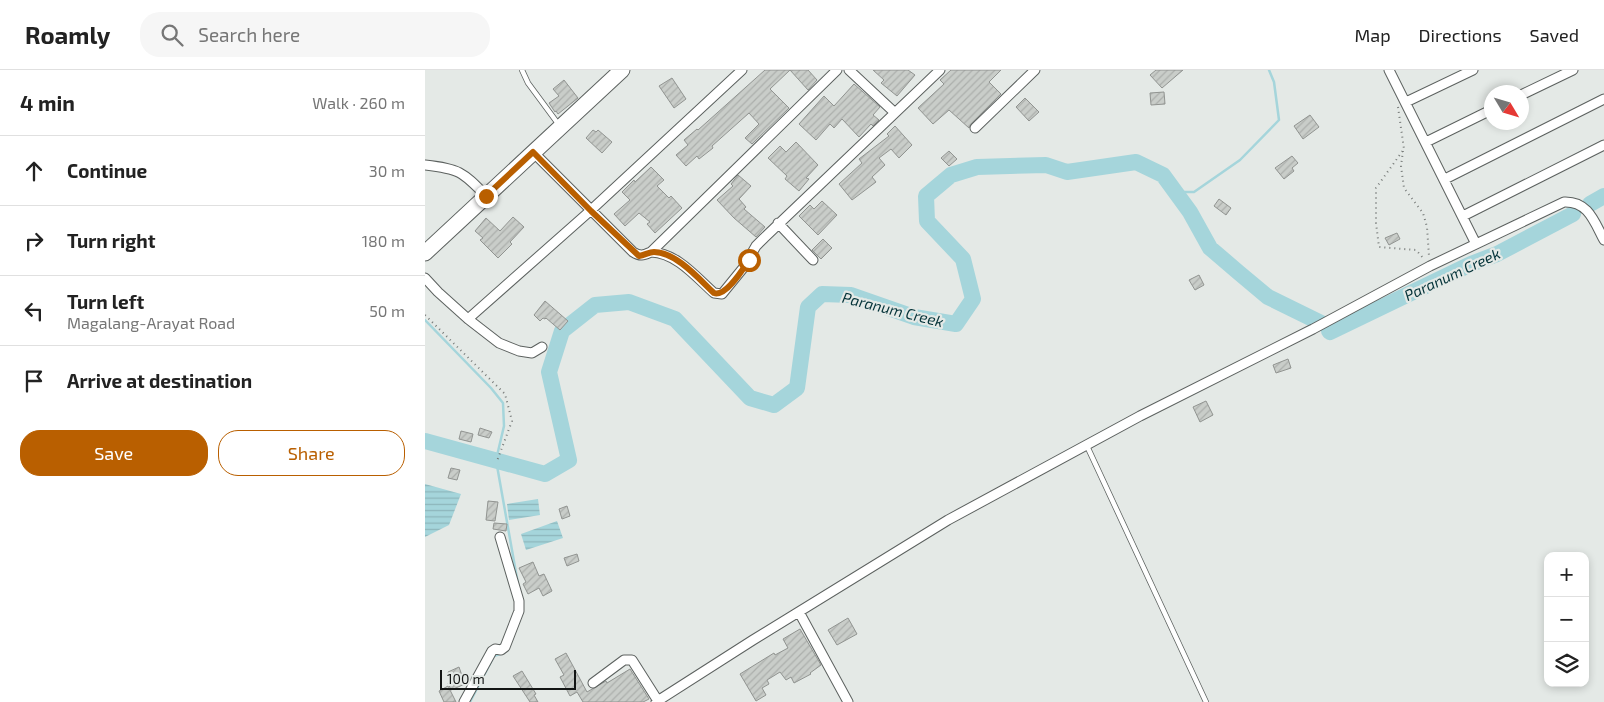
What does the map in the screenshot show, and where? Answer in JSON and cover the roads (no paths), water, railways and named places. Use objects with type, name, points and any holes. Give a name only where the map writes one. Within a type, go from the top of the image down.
[{"type":"main road","points":[[425,253],[614,75]]},
{"type":"street","points":[[468,319],[591,211],[742,70]]},
{"type":"street","points":[[651,252],[837,70]]},
{"type":"street","points":[[849,70],[894,112]]},
{"type":"street","points":[[533,152],[633,252],[639,256],[658,252],[676,260],[714,293],[722,294],[744,267],[756,246],[778,223],[940,70]]},
{"type":"street","points":[[975,128],[1035,70]]},
{"type":"street","points":[[1389,70],[1407,102],[1476,244]]},
{"type":"street","points":[[1407,102],[1473,70]]},
{"type":"street","points":[[1529,91],[1573,70]]},
{"type":"street","points":[[1445,179],[1604,99]]},
{"type":"street","points":[[1426,142],[1484,113]]},
{"type":"street","points":[[1463,216],[1604,145]]},
{"type":"street","points":[[425,165],[447,168],[464,174],[486,196]]},
{"type":"street","points":[[593,684],[624,660],[632,660],[657,701],[948,520],[1140,416],[1313,329],[1430,266],[1564,202],[1573,202],[1581,205],[1590,213],[1604,240]]},
{"type":"street","points":[[778,223],[813,260]]},
{"type":"street","points":[[425,278],[468,319],[499,343],[519,351],[532,353],[542,347]]},
{"type":"street","points":[[464,702],[492,651],[495,649],[501,650],[505,647],[519,611],[519,600],[500,537]]},
{"type":"street","points":[[799,612],[848,702]]},
{"type":"lane","points":[[522,70],[528,83],[560,126]]},
{"type":"lane","points":[[1087,446],[1206,702]]},
{"type":"water","points":[[425,484],[461,494],[449,525],[425,537]]},
{"type":"water","points":[[538,499],[540,515],[509,520],[507,504]]},
{"type":"water","points":[[557,521],[563,538],[526,550],[521,534]]},
{"type":"waterway","points":[[1175,192],[1194,192],[1240,160],[1279,120],[1274,82],[1269,70]]},
{"type":"waterway","name":"Paranum Creek","points":[[425,441],[545,474],[569,460],[549,372],[562,331],[595,305],[629,302],[675,319],[750,398],[774,405],[797,388],[808,307],[822,294],[851,295],[914,317],[956,324],[973,299],[963,259],[927,221],[926,196],[951,175],[977,167],[1046,165],[1067,172],[1136,162],[1163,175],[1190,212],[1210,248],[1268,297],[1321,323]]},
{"type":"waterway","name":"Paranum Creek","points":[[1590,204],[1604,196]]},
{"type":"waterway","name":"Paranum Creek","points":[[1329,331],[1471,264],[1497,254],[1573,214]]},
{"type":"waterway","points":[[425,320],[491,388],[503,403],[504,426],[496,460],[518,584]]},
{"type":"waterway","points":[[470,702],[494,656],[500,654]]}]
